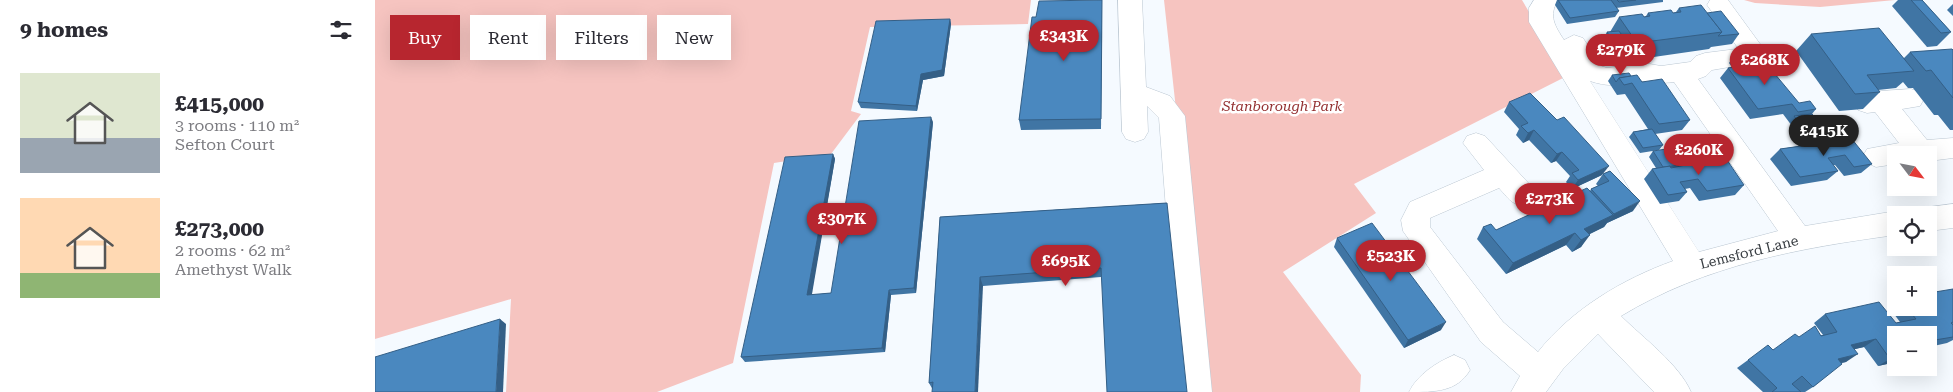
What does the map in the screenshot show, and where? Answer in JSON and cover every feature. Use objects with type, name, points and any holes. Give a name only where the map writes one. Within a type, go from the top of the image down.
[{"type":"street","points":[[1130,0],[1135,132]]},
{"type":"street","points":[[1546,0],[1541,8],[1541,22],[1692,266]]},
{"type":"street","points":[[1572,41],[1592,72],[1607,77],[1643,72],[1661,75],[1697,70],[1705,62],[1744,57],[1751,48],[1719,5]]},
{"type":"street","points":[[1680,72],[1799,239]]},
{"type":"street","points":[[1135,96],[1146,96],[1162,101],[1172,116],[1196,392]]},
{"type":"street","points":[[1911,99],[1873,102],[1914,146]]},
{"type":"street","points":[[1476,143],[1522,195]]},
{"type":"street","points":[[1937,150],[1953,148]]},
{"type":"street","points":[[1876,156],[1887,155]]},
{"type":"street","points":[[1503,174],[1420,210],[1415,220],[1417,231],[1492,332],[1534,382]]},
{"type":"street","points":[[1937,218],[1953,216]]},
{"type":"street","name":"Lemsford Lane","points":[[1534,382],[1570,339],[1598,314],[1635,290],[1692,266],[1728,254],[1799,239],[1887,224]]},
{"type":"street","points":[[1598,314],[1675,392]]},
{"type":"street","points":[[1425,392],[1454,370]]},
{"type":"green space","points":[[375,0],[1031,0],[1028,24],[870,27],[851,111],[861,114],[831,154],[774,163],[733,363],[657,392],[506,392],[511,299],[375,339]]},
{"type":"green space","name":"Stanborough Park","points":[[1164,0],[1522,0],[1567,76],[1354,184],[1376,213],[1283,272],[1361,375],[1360,392],[1210,392],[1188,219]]},
{"type":"green space","points":[[1744,0],[1895,0],[1820,7],[1755,3]]},
{"type":"building","points":[[1102,0],[1101,119],[1019,120],[1032,17],[1036,17],[1039,1]]},
{"type":"building","points":[[1558,0],[1611,0],[1619,11],[1570,18]]},
{"type":"building","points":[[1617,0],[1636,0],[1619,2]]},
{"type":"building","points":[[1911,0],[1922,0],[1951,32],[1941,33]]},
{"type":"building","points":[[1701,5],[1722,32],[1637,43],[1619,17],[1642,14],[1644,17],[1650,16],[1648,13],[1671,10],[1673,13],[1681,12],[1679,8]]},
{"type":"building","points":[[1721,11],[1739,34],[1718,36],[1722,32],[1707,13]]},
{"type":"building","points":[[950,19],[942,70],[921,74],[916,106],[858,102],[876,21]]},
{"type":"building","points":[[1879,28],[1914,71],[1867,75],[1880,92],[1855,94],[1811,34]]},
{"type":"building","points":[[1619,31],[1631,48],[1604,52],[1596,39],[1610,37],[1607,32]]},
{"type":"building","points":[[1952,49],[1953,98],[1931,70],[1926,71],[1910,52]]},
{"type":"building","points":[[1751,55],[1753,57],[1742,59],[1738,64],[1733,57]]},
{"type":"building","points":[[1760,56],[1799,103],[1810,101],[1816,109],[1798,112],[1792,104],[1758,109],[1728,68],[1747,65],[1742,59]]},
{"type":"building","points":[[1629,73],[1631,76],[1619,78],[1616,82],[1612,75]]},
{"type":"building","points":[[1637,75],[1642,82],[1662,79],[1690,120],[1659,124],[1632,83],[1624,85],[1619,78]]},
{"type":"building","points":[[1530,93],[1557,120],[1564,117],[1609,166],[1578,180],[1572,173],[1579,170],[1562,152],[1557,154],[1534,130],[1528,133],[1521,126],[1528,123],[1509,102]]},
{"type":"building","points":[[1812,114],[1818,121],[1800,124],[1794,116]]},
{"type":"building","points":[[931,117],[914,288],[889,290],[882,348],[741,357],[785,157],[833,154],[807,295],[831,293],[859,121]]},
{"type":"building","points":[[1815,127],[1827,142],[1808,145],[1796,130]]},
{"type":"building","points":[[1652,129],[1663,145],[1643,148],[1633,132]]},
{"type":"building","points":[[1851,138],[1872,164],[1854,167],[1845,155],[1828,158],[1838,171],[1800,177],[1780,149],[1818,145]]},
{"type":"building","points":[[1673,148],[1683,165],[1663,167],[1653,151]]},
{"type":"building","points":[[1725,157],[1744,185],[1707,191],[1698,179],[1680,182],[1687,192],[1668,195],[1652,169],[1670,166],[1671,168]]},
{"type":"building","points":[[1610,171],[1640,201],[1614,214],[1591,189],[1609,181],[1603,174]]},
{"type":"building","points":[[1587,188],[1613,215],[1584,229],[1590,235],[1581,240],[1575,233],[1513,263],[1483,227],[1491,224],[1496,230]]},
{"type":"building","points":[[1167,203],[1187,392],[1107,392],[1101,268],[980,277],[975,392],[932,392],[933,382],[929,383],[940,217]]},
{"type":"building","points":[[1372,223],[1446,322],[1408,340],[1337,238]]},
{"type":"building","points":[[1953,289],[1953,322],[1951,323],[1953,325],[1953,337],[1937,340],[1937,326],[1887,326],[1887,355],[1876,339],[1851,345],[1858,354],[1838,359],[1842,364],[1813,387],[1802,376],[1792,384],[1801,392],[1772,392],[1777,388],[1748,360],[1768,345],[1773,350],[1795,334],[1799,337],[1815,326],[1821,336],[1837,332],[1825,314],[1879,302],[1887,312],[1887,316],[1890,316],[1896,323],[1916,319],[1914,316],[1937,316],[1937,292]]},
{"type":"building","points":[[500,319],[496,392],[375,392],[375,357]]}]
